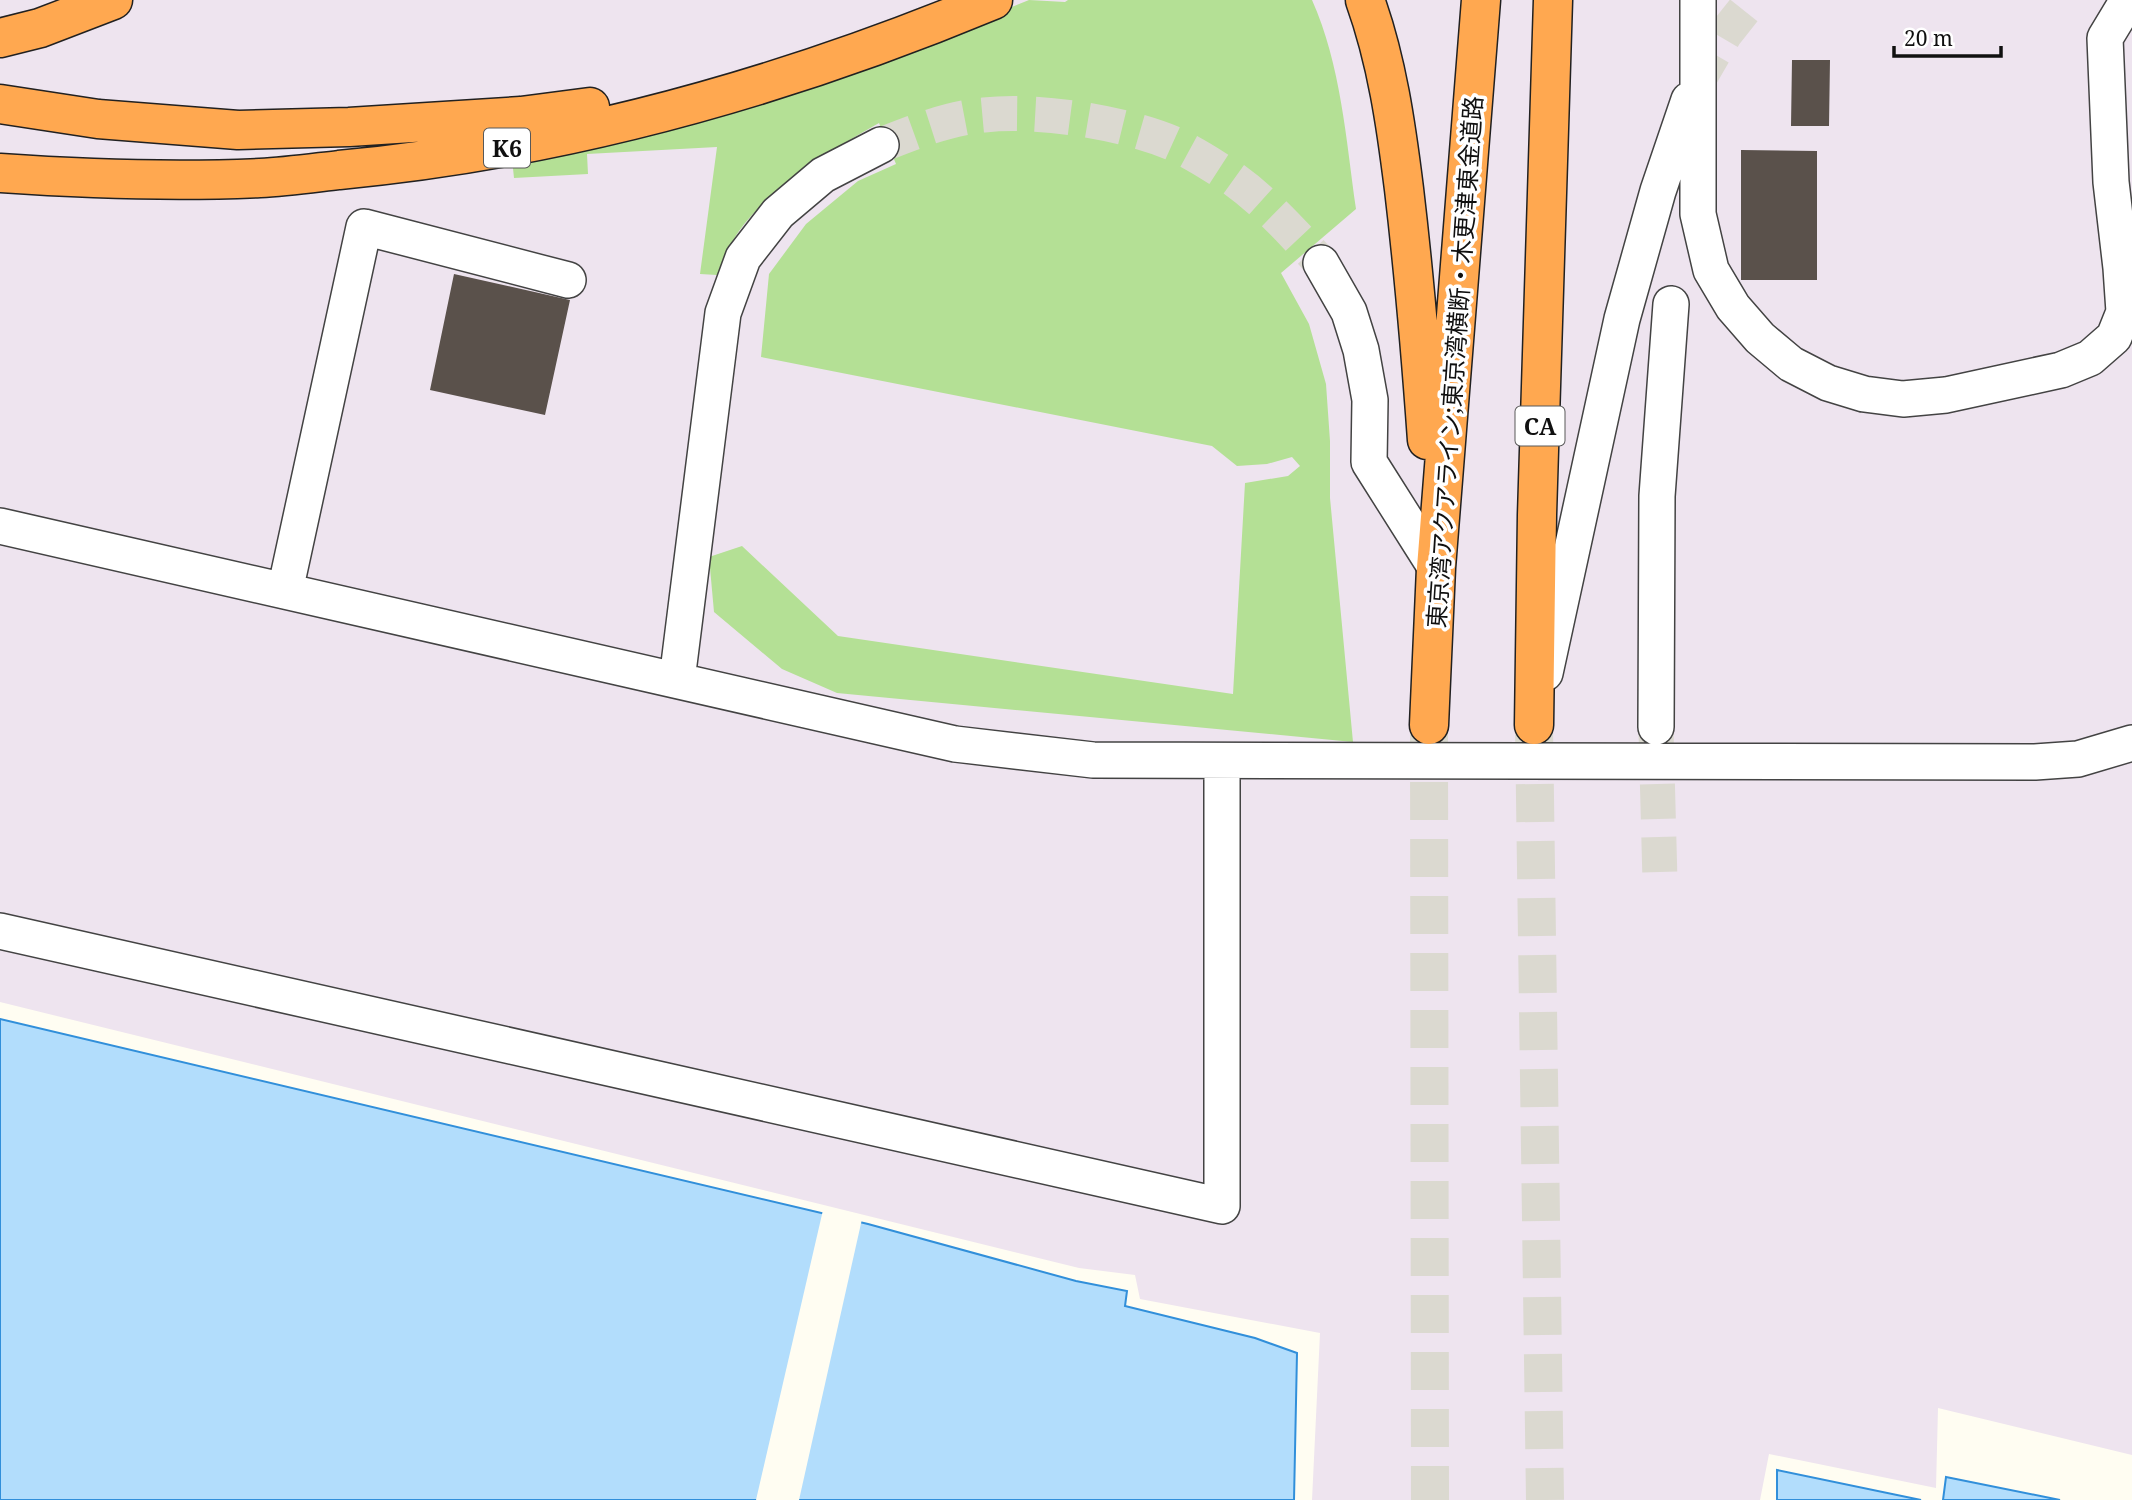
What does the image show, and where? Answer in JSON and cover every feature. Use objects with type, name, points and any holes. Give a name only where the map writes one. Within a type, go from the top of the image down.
[{"type":"highway","points":[[0,38],[40,28],[113,0]]},
{"type":"highway","points":[[0,104],[98,119],[238,130],[349,127],[521,116],[633,101],[735,79],[878,33],[957,0]]},
{"type":"highway","name":"K6","points":[[0,173],[101,180],[261,178],[390,166],[501,150],[684,107],[803,71],[902,37],[993,0]]},
{"type":"highway","points":[[1365,0],[1377,32],[1390,91],[1408,219],[1436,568]]},
{"type":"highway","name":"東京湾アクアライン;東京湾横断・木更津東金道路","points":[[1429,725],[1436,568],[1481,0]]},
{"type":"highway","name":"CA","points":[[1534,725],[1537,501],[1553,0]]},
{"type":"highway","points":[[1549,127],[1566,0]]},
{"type":"street","points":[[1698,0],[1698,214],[1711,270],[1733,307],[1760,338],[1791,364],[1828,383],[1864,394],[1903,399],[1946,395],[2061,370],[2090,358],[2114,337],[2124,312],[2122,180],[2105,38],[2127,0]]},
{"type":"street","points":[[1534,725],[1622,319],[1658,191],[1696,84]]},
{"type":"street","points":[[677,680],[723,313],[743,258],[778,213],[823,175],[881,145]]},
{"type":"street","points":[[285,591],[364,227],[568,280]]},
{"type":"street","points":[[1321,263],[1349,312],[1361,350],[1370,400],[1369,462],[1436,568]]},
{"type":"street","points":[[1656,727],[1657,496],[1671,304]]},
{"type":"street","points":[[0,526],[955,744],[1093,760],[2035,762],[2078,759],[2132,743]]},
{"type":"street","points":[[0,931],[1222,1206],[1222,762]]},
{"type":"shaded area","points":[[0,0],[2132,0],[2132,1455],[1938,1408],[1936,1488],[1769,1454],[1760,1500],[1312,1500],[1320,1333],[1140,1299],[1135,1275],[1079,1268],[0,1002]]},
{"type":"green space","points":[[1029,0],[1312,0],[1330,50],[1336,76],[1356,209],[1281,273],[1309,324],[1326,384],[1330,498],[1353,742],[837,693],[782,669],[714,612],[709,557],[742,546],[838,636],[1233,694],[1245,483],[1288,476],[1300,466],[1292,457],[1267,464],[1237,466],[1212,446],[761,357],[769,274],[806,224],[858,181],[896,164],[879,123],[822,157],[769,198],[739,231],[717,275],[700,274],[717,147],[587,154],[588,174],[514,178],[512,159],[519,157],[526,166],[533,162],[532,154],[836,77]]},
{"type":"water","points":[[0,1019],[868,1224],[1076,1281],[1127,1291],[1125,1306],[1255,1338],[1297,1353],[1294,1500],[0,1500]]},
{"type":"water","points":[[1777,1470],[1921,1500],[1777,1500]]},
{"type":"water","points":[[1946,1477],[2060,1500],[1943,1500]]},
{"type":"pier","points":[[823,1210],[862,1219],[799,1500],[756,1500]]},
{"type":"building","points":[[1792,60],[1830,60],[1829,126],[1791,126]]},
{"type":"building","points":[[1741,150],[1817,151],[1817,280],[1741,280]]},
{"type":"building","points":[[454,274],[570,300],[545,415],[430,390]]},
{"type":"tunnel","points":[[1696,84],[1725,34],[1752,0]]},
{"type":"tunnel","points":[[881,145],[945,122],[984,115],[1054,116],[1129,129],[1172,143],[1232,178],[1290,229],[1321,263]]},
{"type":"tunnel","points":[[1429,725],[1430,1500]]},
{"type":"tunnel","points":[[1534,727],[1545,1500]]},
{"type":"tunnel","points":[[1656,731],[1660,881]]}]
